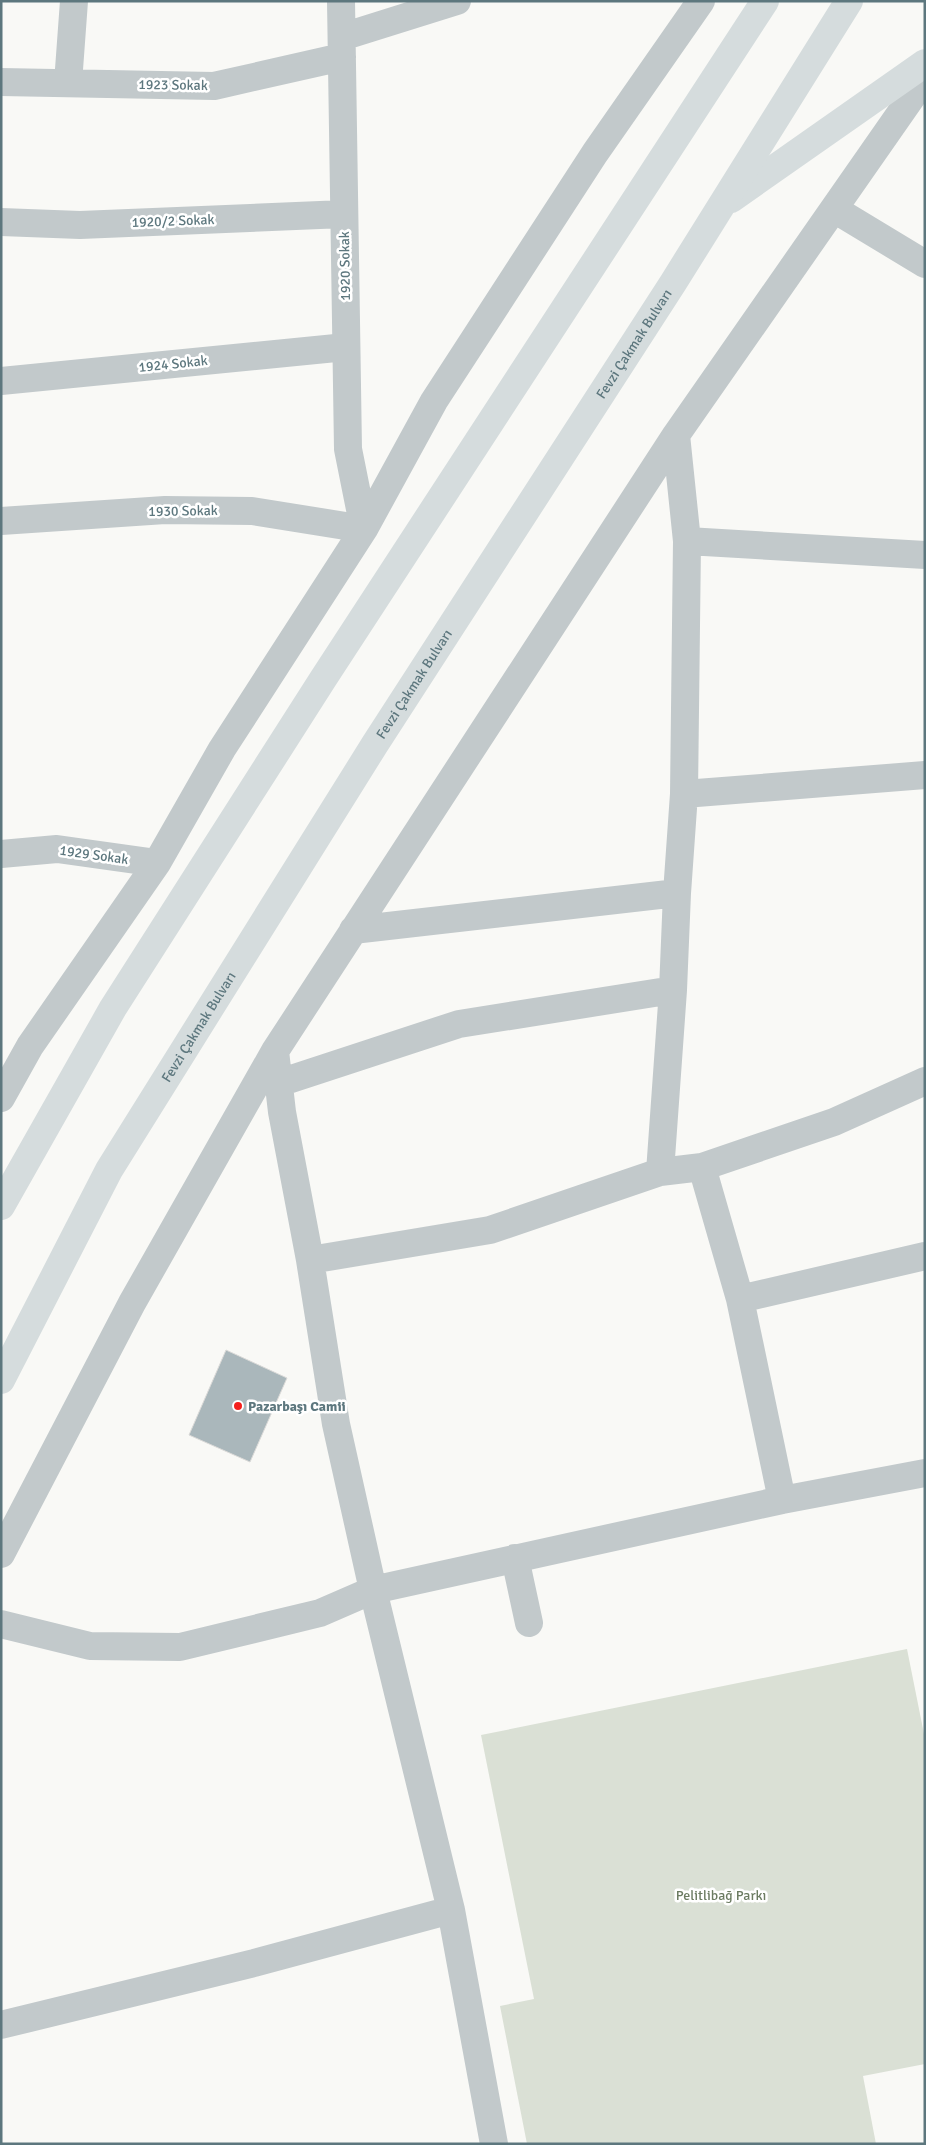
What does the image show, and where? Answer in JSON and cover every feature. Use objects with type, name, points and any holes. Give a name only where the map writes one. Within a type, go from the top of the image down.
[{"type":"main road","points":[[1,1206],[114,1008],[323,678],[766,1]]},
{"type":"main road","name":"Fevzi Çakmak Bulvarı","points":[[1,1380],[109,1170],[370,752],[722,206],[849,1]]},
{"type":"main road","points":[[722,206],[925,64]]},
{"type":"street","points":[[68,83],[74,1]]},
{"type":"street","name":"1920 Sokak","points":[[341,1],[348,449],[364,529]]},
{"type":"street","name":"1923 Sokak","points":[[1,82],[214,86],[342,47],[457,1]]},
{"type":"street","points":[[1,1098],[30,1046],[157,863],[222,749],[364,529],[434,402],[595,153],[701,1]]},
{"type":"street","points":[[1,1554],[132,1302],[275,1051],[676,435],[925,78]]},
{"type":"street","points":[[834,209],[925,264]]},
{"type":"street","name":"1920/2 Sokak","points":[[1,222],[80,225],[344,214]]},
{"type":"street","name":"1924 Sokak","points":[[1,381],[346,347]]},
{"type":"street","points":[[660,1172],[684,794],[687,541],[676,435]]},
{"type":"street","name":"1930 Sokak","points":[[1,521],[165,510],[252,511],[364,529]]},
{"type":"street","points":[[687,541],[925,555]]},
{"type":"street","points":[[684,794],[925,775]]},
{"type":"street","name":"1929 Sokak","points":[[1,854],[57,849],[157,863]]},
{"type":"street","points":[[353,930],[677,893]]},
{"type":"street","points":[[279,1083],[459,1024],[673,990]]},
{"type":"street","points":[[275,1051],[282,1112],[310,1260],[336,1424],[373,1590],[451,1910],[494,2144]]},
{"type":"street","points":[[310,1260],[490,1230],[660,1172],[702,1167],[834,1122],[925,1081]]},
{"type":"street","points":[[702,1167],[740,1299],[782,1500]]},
{"type":"street","points":[[740,1299],[925,1256]]},
{"type":"street","points":[[1,1624],[90,1646],[180,1646],[320,1613],[373,1590],[782,1500],[925,1473]]},
{"type":"street","points":[[515,1558],[529,1623]]},
{"type":"street","points":[[1,2025],[254,1963],[451,1910]]},
{"type":"green space","name":"Pelitlibağ Parkı","points":[[907,1649],[925,1739],[925,2064],[863,2076],[876,2144],[527,2144],[500,2006],[534,1999],[481,1735]]},
{"type":"building","name":"Pazarbaşı Camii","points":[[226,1350],[287,1378],[250,1462],[189,1435]]},
{"type":"place","name":"Pazarbaşı Camii","points":[[238,1406]]}]
